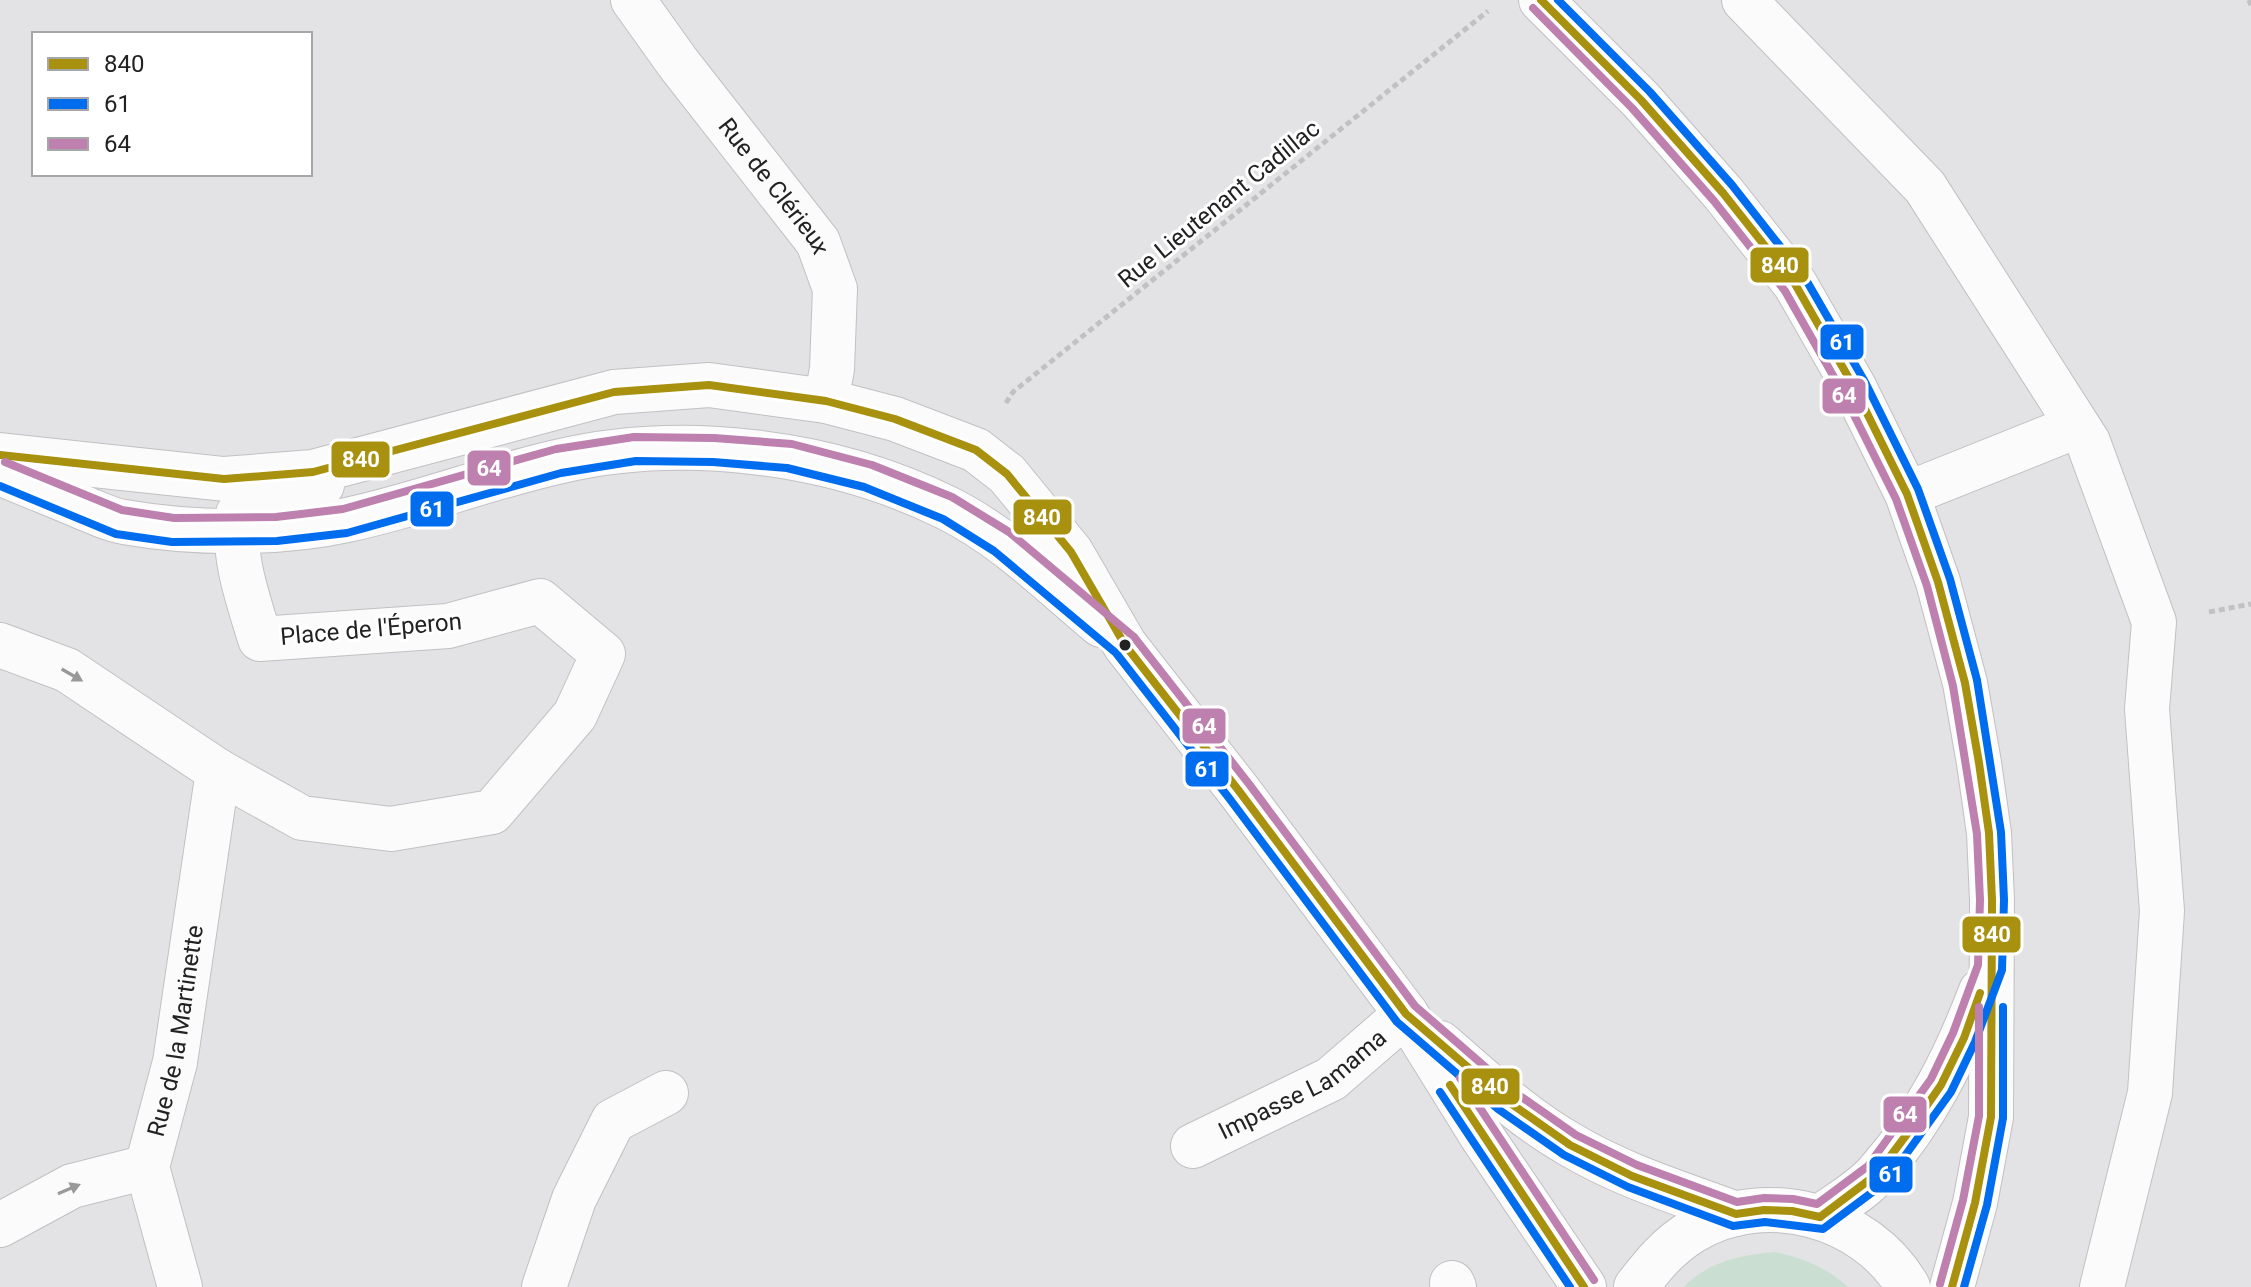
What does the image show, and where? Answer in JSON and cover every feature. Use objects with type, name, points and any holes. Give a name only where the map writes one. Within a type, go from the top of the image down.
[{"type":"main road","name":"Rue de Clérieux","points":[[633,0],[678,63],[818,242],[835,289],[832,369],[826,401]]},
{"type":"main road","points":[[1541,0],[1641,100],[1723,193],[1795,284],[1854,387],[1907,494],[1938,582],[1965,683],[1979,763],[1989,833],[1992,900],[1991,1117],[1975,1203],[1952,1287]]},
{"type":"main road","points":[[1744,0],[1925,187],[2088,442],[2154,622],[2147,709],[2162,911],[2150,1093],[2102,1287]]},
{"type":"main road","points":[[0,455],[224,479],[313,472],[614,392],[709,385],[826,401],[895,419],[976,450],[1007,474],[1071,552],[1125,645],[1249,803],[1406,1014],[1481,1135],[1584,1287]]},
{"type":"main road","points":[[1907,494],[2077,426]]},
{"type":"main road","points":[[236,530],[238,514],[264,497],[355,478],[432,441]]},
{"type":"main road","points":[[0,473],[119,522],[173,530],[236,530],[345,521],[558,461],[635,449],[714,450],[789,456],[868,476],[948,508],[1001,541],[1125,645]]},
{"type":"main road","name":"Place de l'Éperon","points":[[218,771],[302,818],[391,829],[492,812],[575,715],[603,654],[540,601],[448,626],[260,639],[243,583],[236,530]]},
{"type":"main road","points":[[0,645],[67,670],[218,771]]},
{"type":"main road","name":"Rue de la Martinette","points":[[180,1287],[147,1167],[175,1062],[218,771]]},
{"type":"main road","points":[[1820,1217],[1877,1174],[1941,1085],[1964,1038],[1990,967]]},
{"type":"main road","points":[[1406,1014],[1506,1100],[1570,1145],[1632,1176],[1736,1214]]},
{"type":"main road","name":"Impasse Lamama","points":[[1193,1146],[1331,1079],[1406,1014]]},
{"type":"main road","points":[[544,1287],[574,1199],[613,1121],[666,1093]]},
{"type":"main road","points":[[0,1225],[72,1186],[147,1167]]},
{"type":"main road","points":[[1636,1287],[1659,1256],[1694,1230],[1736,1214],[1764,1210],[1792,1211],[1820,1217],[1864,1238],[1899,1271],[1908,1287]]},
{"type":"path","name":"Rue Lieutenant Cadillac","points":[[976,450],[1013,392],[1489,10]]},
{"type":"green space","points":[[1775,1252],[1814,1264],[1848,1287],[1684,1287],[1715,1265]]},
{"type":"transit line","name":"840","points":[[1541,0],[1641,100],[1723,193],[1795,284],[1854,387],[1907,494],[1938,582],[1965,683],[1979,763],[1989,833],[1992,900],[1991,1117],[1975,1203],[1952,1287]]},
{"type":"transit line","name":"61","points":[[0,486],[116,534],[172,542],[277,541],[347,533],[561,473],[636,461],[713,462],[787,468],[864,487],[943,519],[994,551],[1116,653],[1397,1022],[1498,1109],[1564,1155],[1628,1187],[1733,1226],[1765,1222],[1823,1229],[1886,1182],[1951,1092],[1975,1042],[2002,970],[2004,900],[2001,832],[1977,680],[1950,579],[1918,489],[1865,382],[1805,278],[1732,185],[1650,92],[1558,0]]},
{"type":"transit line","name":"64","points":[[5,462],[122,510],[174,518],[276,517],[343,509],[556,449],[634,437],[714,438],[792,444],[872,465],[952,497],[1009,532],[1134,637],[1249,784],[1415,1006],[1513,1091],[1576,1135],[1637,1165],[1737,1202],[1764,1198],[1817,1204],[1868,1166],[1931,1079],[1953,1033],[1978,965],[1980,900],[1977,834],[1953,686],[1927,586],[1896,499],[1843,393],[1785,291],[1714,201],[1632,108],[1533,8]]},
{"type":"transit line","name":"840","points":[[0,455],[224,479],[313,472],[614,392],[709,385],[826,401],[895,419],[976,450],[1007,474],[1071,552],[1125,645],[1406,1014],[1506,1100],[1570,1145],[1632,1176],[1736,1214],[1764,1210],[1792,1211],[1820,1217]]},
{"type":"transit line","name":"840","points":[[1820,1217],[1877,1174],[1907,1134],[1941,1085],[1964,1038],[1980,993]]},
{"type":"transit line","name":"64","points":[[1940,1284],[1963,1200],[1979,1116],[1979,1007]]},
{"type":"transit line","name":"61","points":[[1964,1287],[1987,1205],[2003,1118],[2003,1007]]},
{"type":"transit line","name":"64","points":[[1460,1078],[1594,1280]]},
{"type":"transit line","name":"840","points":[[1450,1085],[1584,1287]]},
{"type":"transit line","name":"61","points":[[1440,1092],[1570,1287]]}]
